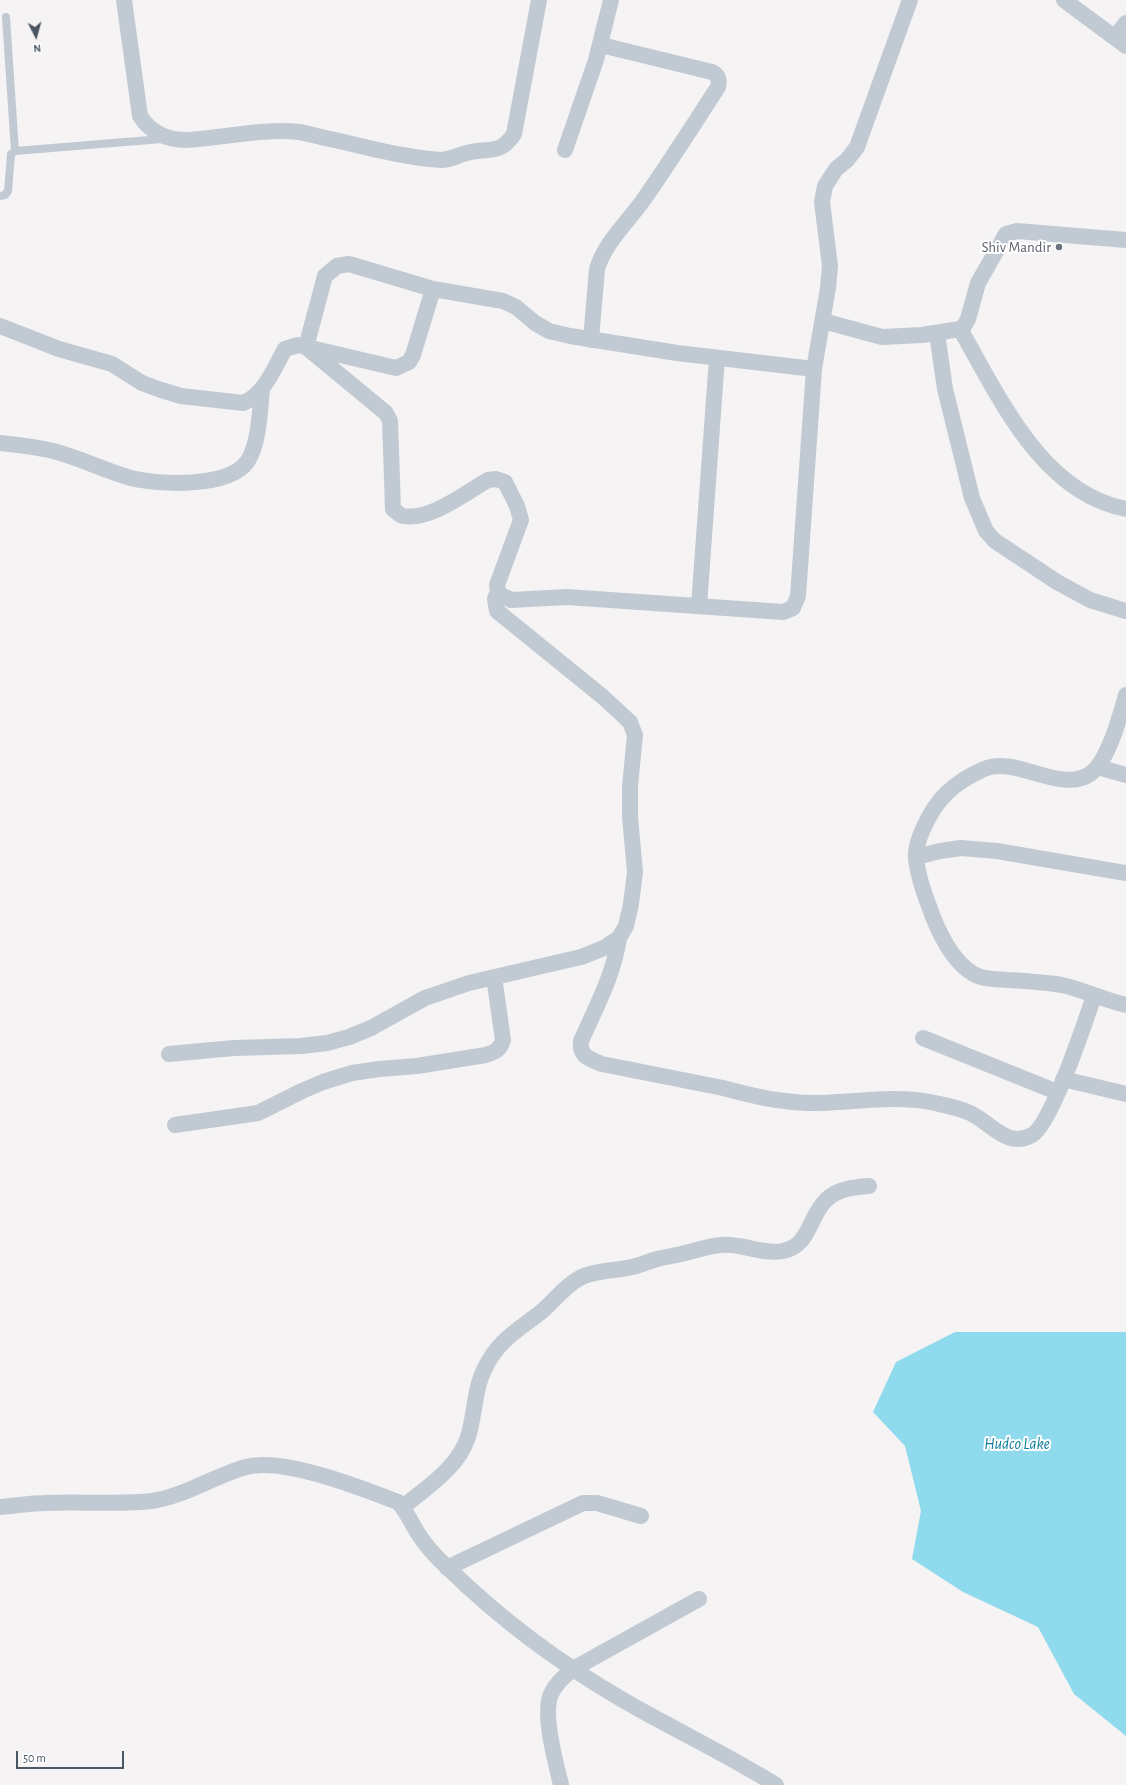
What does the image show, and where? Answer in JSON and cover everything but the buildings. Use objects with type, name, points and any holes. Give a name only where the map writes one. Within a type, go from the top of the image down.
[{"type":"street","points":[[124,0],[140,116],[148,128],[169,138],[185,140],[279,132],[299,132],[371,149],[442,160],[453,159],[466,153],[497,149],[507,144],[514,134],[539,0]]},
{"type":"street","points":[[565,150],[601,45],[611,0]]},
{"type":"street","points":[[498,591],[501,595],[511,600],[567,598],[783,612],[793,608],[798,596],[814,369],[823,321],[830,266],[822,202],[825,186],[836,169],[847,160],[857,147],[910,0]]},
{"type":"street","points":[[1064,0],[1121,42],[1126,23]]},
{"type":"street","points":[[591,340],[597,269],[600,260],[608,246],[648,194],[718,87],[719,82],[716,75],[712,72],[601,45]]},
{"type":"street","points":[[823,321],[882,337],[908,337],[960,329],[964,326],[968,319],[978,283],[1006,234],[1017,231],[1126,240]]},
{"type":"street","points":[[306,346],[325,276],[338,266],[349,264],[433,289],[503,301],[516,307],[535,323],[549,331],[591,340],[677,353],[814,369]]},
{"type":"street","points":[[0,326],[59,348],[112,364],[142,383],[181,396],[243,402],[251,399],[262,389],[285,349],[298,345],[396,368],[404,365],[409,362],[413,355],[433,289]]},
{"type":"street","points":[[960,329],[1002,403],[1035,452],[1059,476],[1078,490],[1102,503],[1126,509]]},
{"type":"street","points":[[936,333],[945,389],[972,498],[986,531],[995,541],[1057,582],[1090,600],[1126,611]]},
{"type":"street","points":[[306,346],[386,413],[390,421],[393,509],[401,516],[424,515],[488,480],[496,479],[505,482],[518,506],[521,520],[497,585],[498,591],[495,599],[497,611],[603,697],[630,722],[635,735],[630,786],[630,817],[635,872],[628,918],[626,926],[619,938],[617,955],[611,975],[582,1040],[581,1051],[586,1058],[602,1064],[785,1101],[818,1104],[898,1100],[927,1102],[951,1106],[971,1114],[995,1131],[1005,1136],[1016,1139],[1025,1138],[1033,1134],[1043,1123],[1075,1053],[1094,996]]},
{"type":"street","points":[[699,606],[717,358]]},
{"type":"street","points":[[0,443],[29,446],[55,452],[132,478],[183,483],[216,479],[234,473],[247,462],[254,445],[262,389]]},
{"type":"street","points":[[1126,695],[1103,760],[1098,767],[1084,777],[1073,779],[1056,778],[1009,766],[986,768],[966,778],[945,793],[931,811],[918,840],[916,857],[921,881],[938,929],[961,965],[973,974],[986,978],[1061,985],[1126,1005]]},
{"type":"street","points":[[1098,767],[1126,776]]},
{"type":"street","points":[[916,857],[940,850],[961,848],[997,851],[1126,873]]},
{"type":"street","points":[[169,1054],[234,1048],[301,1046],[327,1043],[349,1037],[371,1028],[425,998],[469,983],[581,957],[604,948],[619,938]]},
{"type":"street","points":[[175,1124],[258,1113],[302,1091],[352,1073],[417,1066],[486,1055],[496,1051],[501,1047],[503,1040],[494,977]]},
{"type":"street","points":[[923,1038],[1060,1086],[1126,1094]]},
{"type":"street","points":[[403,1507],[442,1475],[458,1458],[468,1437],[479,1382],[484,1369],[499,1346],[509,1335],[541,1312],[577,1279],[588,1274],[636,1266],[657,1259],[716,1245],[739,1245],[774,1252],[785,1251],[802,1241],[820,1207],[826,1199],[847,1189],[869,1186]]},
{"type":"street","points":[[0,1507],[44,1502],[133,1502],[153,1500],[176,1495],[246,1467],[259,1464],[277,1465],[338,1480],[398,1502],[403,1507],[420,1536],[447,1568],[536,1643],[573,1669],[623,1700],[738,1762],[776,1785]]},
{"type":"street","points":[[447,1568],[583,1503],[597,1503],[641,1516]]},
{"type":"street","points":[[561,1785],[552,1748],[548,1711],[550,1696],[557,1684],[573,1669],[699,1599]]},
{"type":"lane","points":[[6,17],[15,151]]},
{"type":"lane","points":[[0,196],[5,195],[8,191],[11,154],[15,151],[169,138]]},
{"type":"water","name":"Hudco Lake","points":[[955,1332],[1126,1332],[1126,1736],[1074,1694],[1038,1627],[963,1592],[912,1559],[921,1511],[905,1446],[873,1412],[896,1362]]},
{"type":"place","name":"Shiv Mandir","points":[[1059,247]]}]
